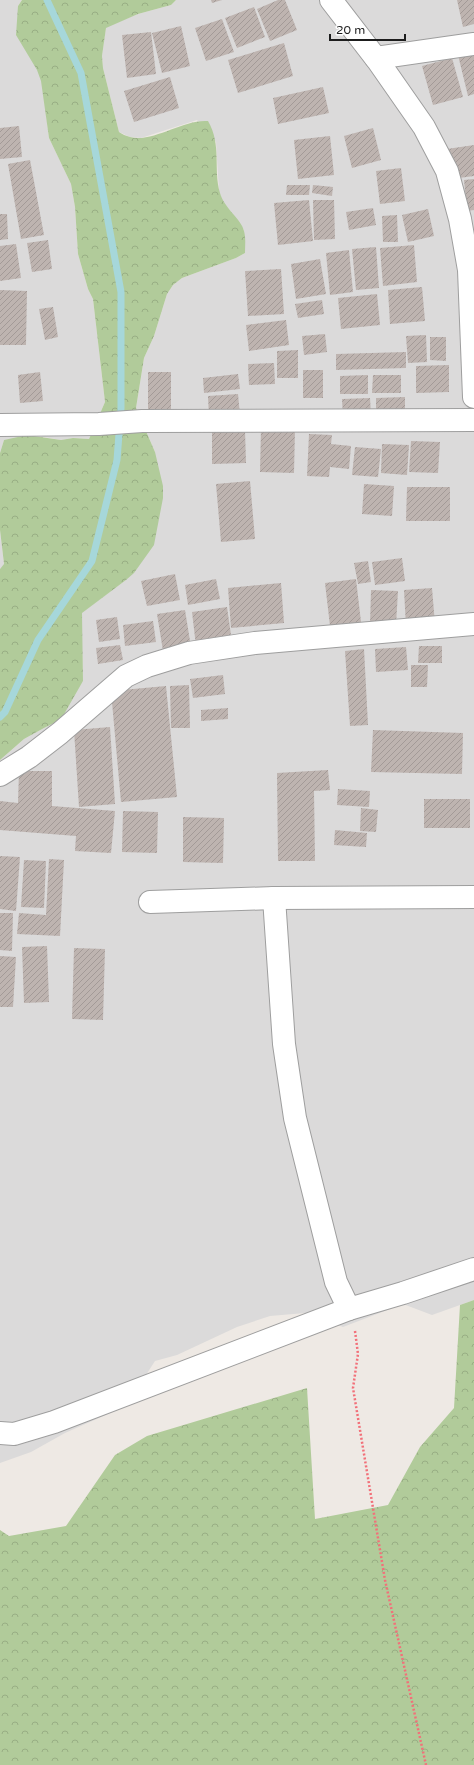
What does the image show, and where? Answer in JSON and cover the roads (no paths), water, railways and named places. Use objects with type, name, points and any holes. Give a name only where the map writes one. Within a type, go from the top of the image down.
[{"type":"street","points":[[331,0],[376,58],[427,133],[447,171],[467,220],[474,398]]},
{"type":"street","points":[[376,58],[474,44]]},
{"type":"street","points":[[0,425],[99,424],[142,421],[474,420]]},
{"type":"street","points":[[0,775],[29,757],[60,733],[126,676],[147,666],[189,653],[255,643],[474,624]]},
{"type":"street","points":[[150,902],[274,898],[474,897]]},
{"type":"street","points":[[274,898],[284,1044],[295,1118],[336,1282],[349,1309]]},
{"type":"street","points":[[0,1433],[14,1434],[54,1422],[349,1309],[403,1293],[474,1269]]},
{"type":"waterway","points":[[0,717],[5,712],[38,640],[92,561],[117,460],[121,408],[121,292],[81,73],[47,0]]}]
